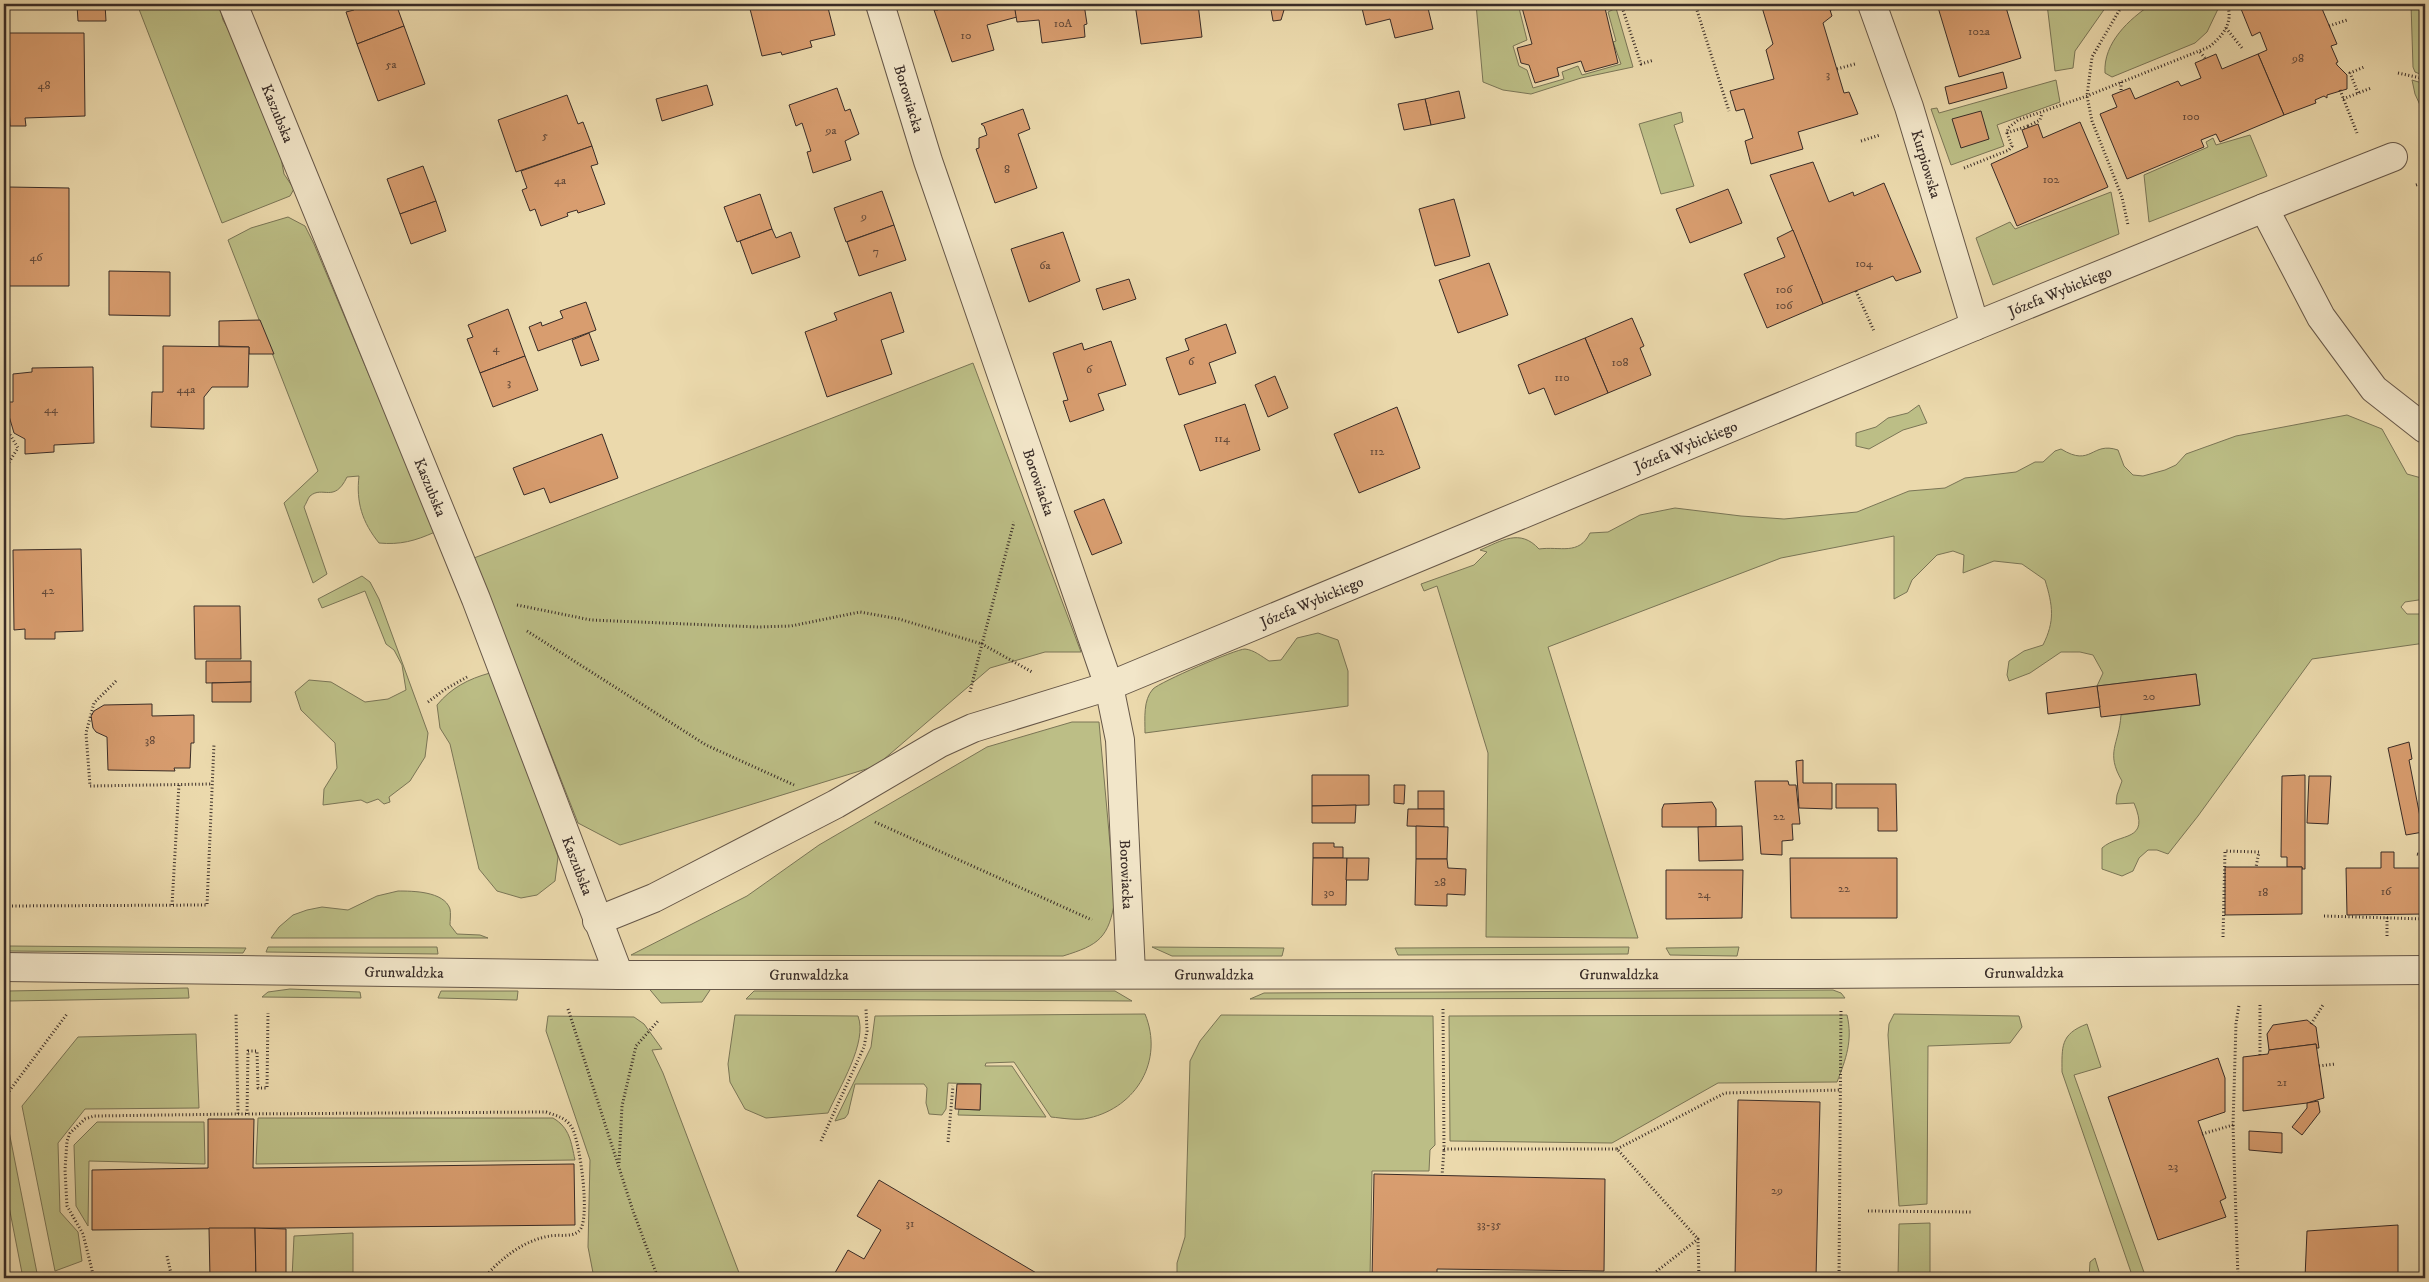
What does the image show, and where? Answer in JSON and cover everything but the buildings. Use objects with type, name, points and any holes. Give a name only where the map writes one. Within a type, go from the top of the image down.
[{"type":"street","name":"Kaszubska","points":[[233,4],[471,587],[619,975]]},
{"type":"street","name":"Borowiacka","points":[[880,4],[928,161],[1109,686],[1120,740],[1131,938],[1131,973]]},
{"type":"street","name":"Kurpiowska","points":[[1872,4],[1912,114],[1975,326]]},
{"type":"street","name":"Józefa Wybickiego","points":[[597,921],[654,898],[836,804],[940,743],[973,728],[1109,686],[1975,326],[2393,157]]},
{"type":"street","points":[[2264,208],[2321,317],[2374,389],[2425,429]]},
{"type":"street","name":"Grunwaldzka","points":[[4,967],[619,975],[1131,973],[1817,974],[2425,970]]},
{"type":"path","points":[[1621,4],[1641,64],[1654,60]]},
{"type":"path","points":[[1696,4],[1729,111]]},
{"type":"path","points":[[2123,4],[2092,57],[2086,96],[2092,122],[2122,197],[2130,231]]},
{"type":"path","points":[[1992,156],[2009,150],[2012,146],[2008,133],[2011,124],[2200,52],[2221,38],[2230,19],[2227,4]]},
{"type":"path","points":[[2329,26],[2347,20]]},
{"type":"path","points":[[2226,28],[2242,48]]},
{"type":"path","points":[[2200,52],[2204,58]]},
{"type":"path","points":[[2358,93],[2350,73],[2364,67]]},
{"type":"path","points":[[2398,73],[2425,79]]},
{"type":"path","points":[[2121,82],[2122,91]]},
{"type":"path","points":[[2343,99],[2371,88]]},
{"type":"path","points":[[2340,90],[2359,139]]},
{"type":"path","points":[[2008,133],[2028,127],[2040,120],[2042,113]]},
{"type":"path","points":[[1861,141],[1885,134]]},
{"type":"path","points":[[2417,185],[2425,182]]},
{"type":"path","points":[[1856,291],[1875,334]]},
{"type":"path","points":[[4,433],[9,433],[18,448],[4,470]]},
{"type":"path","points":[[471,587],[498,600],[537,611],[591,620],[758,627],[791,626],[860,612],[899,619],[982,644],[1017,515]]},
{"type":"path","points":[[428,702],[444,690],[499,662]]},
{"type":"path","points":[[116,681],[94,703],[86,733],[90,786],[212,784]]},
{"type":"path","points":[[5,906],[207,905],[214,744]]},
{"type":"path","points":[[172,905],[179,784]]},
{"type":"path","points":[[2222,940],[2225,851],[2259,852],[2256,867]]},
{"type":"path","points":[[2417,854],[2425,856]]},
{"type":"path","points":[[2387,914],[2388,931]]},
{"type":"path","points":[[2324,916],[2425,919]]},
{"type":"path","points":[[555,974],[566,1001],[650,1261],[658,1278]]},
{"type":"path","points":[[2312,1024],[2327,1000]]},
{"type":"path","points":[[2238,1278],[2234,1124],[2236,1024],[2240,1001]]},
{"type":"path","points":[[2260,1001],[2260,1055]]},
{"type":"path","points":[[1839,1278],[1842,1004]]},
{"type":"path","points":[[1442,1176],[1444,1149],[1443,1006]]},
{"type":"path","points":[[820,1141],[864,1047],[867,1031],[866,1008]]},
{"type":"path","points":[[236,1013],[238,1114]]},
{"type":"path","points":[[247,1114],[248,1051],[257,1051],[258,1088],[267,1088],[268,1013]]},
{"type":"path","points":[[7,1094],[67,1014]]},
{"type":"path","points":[[620,1168],[619,1142],[622,1106],[636,1046],[658,1021]]},
{"type":"path","points":[[2319,1066],[2335,1064]]},
{"type":"path","points":[[948,1142],[952,1086]]},
{"type":"path","points":[[1444,1149],[1617,1149],[1725,1093],[1841,1090]]},
{"type":"path","points":[[94,1278],[83,1234],[67,1206],[66,1141],[70,1133],[85,1119],[94,1116],[546,1112],[565,1119],[573,1130],[580,1157],[585,1211],[583,1226],[578,1232],[532,1241],[497,1262],[484,1278]]},
{"type":"path","points":[[2202,1134],[2234,1124]]},
{"type":"path","points":[[1617,1149],[1698,1239],[1699,1278]]},
{"type":"path","points":[[1868,1211],[1973,1212]]},
{"type":"path","points":[[1648,1278],[1698,1239]]},
{"type":"path","points":[[168,1256],[172,1278]]},
{"type":"green space","points":[[137,4],[219,4],[223,20],[244,58],[280,153],[284,174],[294,189],[290,196],[222,223]]},
{"type":"green space","points":[[1476,4],[1518,4],[1527,40],[1513,46],[1519,66],[1527,70],[1533,88],[1564,79],[1562,72],[1578,66],[1582,75],[1621,64],[1613,42],[1616,41],[1608,12],[1616,8],[1633,67],[1581,78],[1531,94],[1503,90],[1483,82]]},
{"type":"green space","points":[[2047,4],[2108,4],[2075,51],[2073,68],[2055,71]]},
{"type":"green space","points":[[2152,4],[2216,4],[2218,9],[2207,32],[2195,43],[2112,77],[2105,73],[2108,52],[2119,33]]},
{"type":"green space","points":[[2411,4],[2425,4],[2425,76],[2415,72],[2413,67]]},
{"type":"green space","points":[[2056,80],[2060,102],[1997,125],[2004,146],[1951,165],[1931,109],[1937,108],[1939,113]]},
{"type":"green space","points":[[2412,80],[2425,84],[2425,116],[2415,94]]},
{"type":"green space","points":[[1681,112],[1683,122],[1674,125],[1694,186],[1661,194],[1639,124]]},
{"type":"green space","points":[[2250,135],[2267,176],[2149,222],[2144,175],[2208,147],[2206,142],[2213,138],[2216,145]]},
{"type":"green space","points":[[2111,192],[2119,234],[1993,285],[1976,238],[2010,222],[2015,229]]},
{"type":"green space","points":[[288,217],[305,226],[314,244],[372,382],[435,519],[435,532],[428,535],[401,543],[379,543],[364,519],[358,494],[359,476],[347,477],[338,490],[333,492],[315,493],[309,497],[304,507],[327,574],[313,583],[284,503],[318,471],[228,240],[251,228]]},
{"type":"green space","points":[[973,363],[1081,652],[1045,652],[990,668],[876,766],[620,845],[578,823],[474,558]]},
{"type":"green space","points":[[1919,405],[1927,423],[1903,430],[1869,449],[1856,446],[1856,433],[1876,427],[1888,418],[1908,413]]},
{"type":"green space","points":[[2347,415],[2382,429],[2407,474],[2425,479],[2425,517],[2423,519],[2425,599],[2405,602],[2401,607],[2407,614],[2425,614],[2425,643],[2312,659],[2198,816],[2168,854],[2157,850],[2148,850],[2139,858],[2133,871],[2122,876],[2102,869],[2102,848],[2136,831],[2139,825],[2134,803],[2116,804],[2122,781],[2114,763],[2114,748],[2121,715],[2200,705],[2196,674],[2097,686],[2103,673],[2093,655],[2080,652],[2061,652],[2030,673],[2009,681],[2007,675],[2009,661],[2024,651],[2043,645],[2050,628],[2052,613],[2045,580],[2022,564],[1994,561],[1963,573],[1964,555],[1953,551],[1937,555],[1912,580],[1907,592],[1894,599],[1894,536],[1781,558],[1548,647],[1638,938],[1486,937],[1488,753],[1437,586],[1424,591],[1421,584],[1474,565],[1487,552],[1480,550],[1510,538],[1525,539],[1539,549],[1575,547],[1586,540],[1590,533],[1608,532],[1640,515],[1675,508],[1784,519],[1857,512],[1909,491],[1945,488],[1965,478],[2016,472],[2035,462],[2043,462],[2055,451],[2061,449],[2079,456],[2102,449],[2118,450],[2124,466],[2133,475],[2143,476],[2176,465],[2186,454],[2236,436]]},
{"type":"green space","points":[[362,576],[370,582],[379,599],[428,733],[425,757],[410,781],[389,797],[390,802],[384,804],[378,799],[367,803],[361,800],[323,805],[324,789],[337,768],[335,743],[301,710],[295,692],[309,680],[331,682],[365,702],[388,699],[406,690],[402,665],[394,650],[386,644],[365,591],[322,608],[318,599]]},
{"type":"green space","points":[[1318,633],[1338,640],[1348,671],[1348,706],[1145,733],[1145,710],[1148,698],[1153,689],[1159,685],[1239,650],[1245,649],[1254,652],[1269,661],[1281,660],[1297,638]]},
{"type":"green space","points":[[490,673],[537,795],[558,857],[555,881],[537,895],[521,898],[497,891],[479,869],[450,744],[440,728],[437,705],[442,699],[460,685]]},
{"type":"green space","points":[[1072,722],[1099,722],[1115,899],[1113,912],[1105,931],[1100,938],[1085,948],[1063,956],[631,955],[747,896],[819,845],[987,747]]},
{"type":"green space","points":[[398,891],[435,895],[447,903],[450,909],[450,925],[457,934],[480,935],[488,938],[271,938],[279,927],[293,915],[322,907],[348,910],[377,896]]},
{"type":"green space","points":[[9,946],[246,948],[243,953],[9,951]]},
{"type":"green space","points":[[268,947],[437,947],[438,954],[266,952]]},
{"type":"green space","points":[[1152,947],[1284,948],[1282,956],[1172,956]]},
{"type":"green space","points":[[1629,947],[1628,954],[1398,955],[1395,948]]},
{"type":"green space","points":[[1739,947],[1737,956],[1670,955],[1666,948]]},
{"type":"green space","points":[[714,984],[702,1002],[661,1003],[646,985]]},
{"type":"green space","points":[[188,988],[189,998],[9,1001],[4,998],[4,992],[7,991]]},
{"type":"green space","points":[[290,989],[360,992],[361,998],[262,997],[268,992]]},
{"type":"green space","points":[[1833,990],[1841,993],[1845,998],[1250,999],[1264,993]]},
{"type":"green space","points":[[441,991],[518,991],[517,1000],[438,998]]},
{"type":"green space","points":[[754,991],[1115,991],[1132,1001],[746,999]]},
{"type":"green space","points":[[1145,1014],[1150,1031],[1151,1048],[1148,1064],[1142,1079],[1121,1104],[1089,1118],[1051,1117],[1014,1062],[986,1063],[985,1066],[1012,1066],[1046,1117],[958,1115],[959,1109],[980,1110],[980,1084],[948,1083],[946,1109],[942,1115],[929,1114],[926,1103],[927,1088],[924,1084],[855,1084],[848,1114],[845,1118],[835,1121],[871,1047],[875,1016]]},
{"type":"green space","points":[[1894,1014],[2019,1016],[2022,1027],[2010,1043],[1928,1046],[1927,1204],[1899,1206],[1888,1035],[1889,1024]]},
{"type":"green space","points":[[735,1015],[858,1016],[860,1027],[856,1052],[828,1113],[766,1118],[745,1109],[730,1082],[728,1064]]},
{"type":"green space","points":[[1221,1015],[1433,1016],[1435,1145],[1430,1150],[1429,1171],[1372,1171],[1370,1278],[1177,1278],[1177,1263],[1185,1237],[1190,1061],[1200,1041]]},
{"type":"green space","points":[[1847,1015],[1849,1041],[1846,1057],[1837,1082],[1718,1083],[1612,1143],[1450,1141],[1449,1016]]},
{"type":"green space","points":[[548,1016],[634,1017],[644,1024],[662,1049],[652,1050],[663,1073],[741,1278],[594,1278],[588,1247],[590,1160],[546,1031]]},
{"type":"green space","points":[[2087,1024],[2101,1067],[2074,1075],[2146,1278],[2133,1278],[2062,1072],[2064,1042],[2072,1032]]},
{"type":"green space","points":[[196,1034],[199,1108],[85,1109],[58,1143],[60,1212],[78,1232],[82,1261],[55,1271],[22,1106],[78,1037]]},
{"type":"green space","points":[[4,1106],[38,1278],[23,1278],[4,1181]]},
{"type":"green space","points":[[258,1118],[553,1118],[566,1131],[571,1141],[575,1160],[256,1164]]},
{"type":"green space","points":[[97,1122],[204,1122],[205,1164],[89,1161],[88,1226],[76,1206],[74,1145]]},
{"type":"green space","points":[[1930,1223],[1930,1278],[1898,1278],[1899,1224]]},
{"type":"green space","points":[[353,1233],[353,1278],[292,1278],[294,1236]]},
{"type":"green space","points":[[2095,1258],[2101,1278],[2089,1278],[2090,1262]]}]
